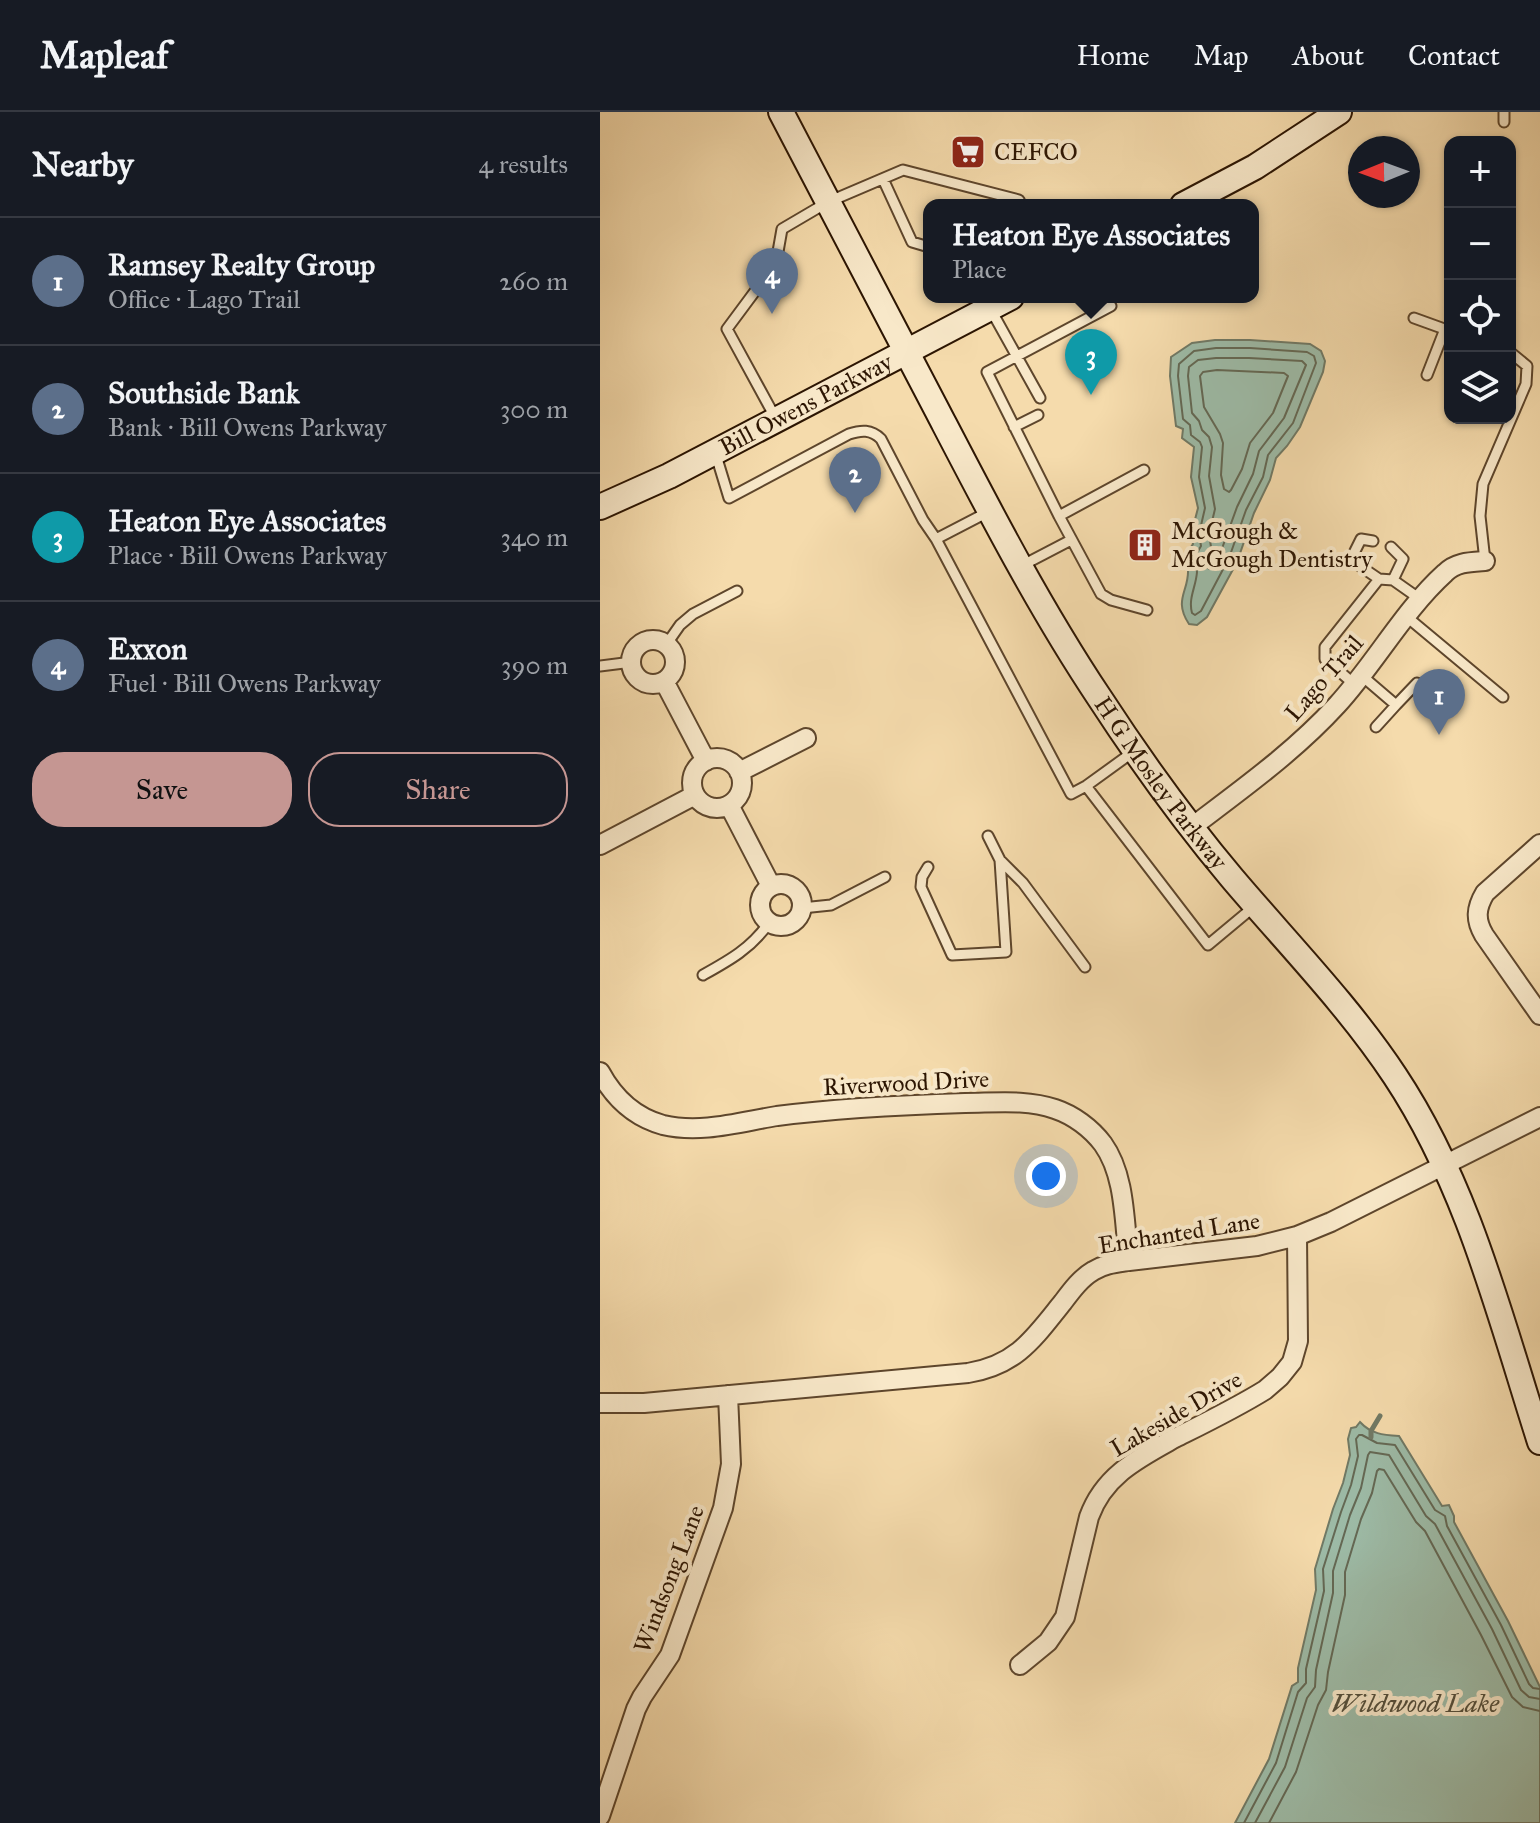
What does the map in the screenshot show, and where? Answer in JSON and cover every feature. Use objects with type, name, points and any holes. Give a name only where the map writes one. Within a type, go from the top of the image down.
[{"type":"main road","name":"H G Mosley Parkway","points":[[781,112],[990,511],[1082,671],[1135,751],[1192,827],[1342,1006],[1378,1051],[1410,1099],[1469,1221],[1540,1442]]},
{"type":"main road","points":[[1194,199],[1255,167],[1339,112]]},
{"type":"main road","name":"Bill Owens Parkway","points":[[600,507],[645,488],[1000,303]]},
{"type":"street","name":"Lago Trail","points":[[1192,827],[1278,761],[1338,704],[1421,599],[1452,568],[1461,563],[1485,561]]},
{"type":"street","points":[[653,640],[671,650],[675,664],[669,677],[657,684],[643,682],[633,671],[632,662],[635,651],[653,640]]},
{"type":"street","points":[[664,681],[706,761]]},
{"type":"street","points":[[739,772],[806,738]]},
{"type":"street","points":[[706,761],[728,761],[739,772],[742,787],[735,801],[729,805],[722,808],[706,806],[695,795],[692,779],[706,761]]},
{"type":"street","points":[[600,845],[695,795]]},
{"type":"street","points":[[729,805],[771,886]]},
{"type":"street","points":[[1540,844],[1488,890],[1480,901],[1477,921],[1540,1015]]},
{"type":"street","points":[[784,884],[796,890],[802,908],[797,919],[787,926],[775,926],[761,914],[760,901],[771,886],[784,884]]},
{"type":"street","name":"Riverwood Drive","points":[[600,1072],[613,1092],[632,1111],[656,1123],[682,1128],[817,1112],[911,1105],[1024,1102],[1054,1108],[1087,1127],[1109,1154],[1121,1191],[1129,1261]]},
{"type":"street","name":"Enchanted Lane","points":[[600,1403],[644,1403],[986,1369],[1011,1359],[1025,1348],[1078,1283],[1104,1266],[1257,1246],[1297,1236],[1540,1117]]},
{"type":"street","name":"Lakeside Drive","points":[[1020,1665],[1048,1642],[1065,1617],[1089,1517],[1107,1485],[1134,1460],[1265,1390],[1292,1362],[1298,1330],[1297,1236]]},
{"type":"street","name":"Windsong Lane","points":[[600,1816],[636,1709],[670,1655],[723,1508],[731,1464],[728,1395]]},
{"type":"lane","points":[[777,420],[727,329],[776,263],[782,229],[828,202],[903,170],[950,188],[978,189],[1015,199]]},
{"type":"lane","points":[[883,179],[912,242],[923,245]]},
{"type":"lane","points":[[975,199],[978,189]]},
{"type":"lane","points":[[1000,303],[1016,356],[1040,398]]},
{"type":"lane","points":[[1111,306],[987,372],[1101,594],[1147,610]]},
{"type":"lane","points":[[1414,318],[1444,329]]},
{"type":"lane","points":[[1427,375],[1444,337]]},
{"type":"lane","points":[[1516,357],[1527,366],[1526,384],[1516,407]]},
{"type":"lane","points":[[1014,427],[1038,415]]},
{"type":"lane","points":[[1485,561],[1480,516],[1483,484],[1509,424]]},
{"type":"lane","points":[[715,452],[729,498],[849,434],[871,432],[881,439],[1071,794],[1135,751]]},
{"type":"lane","points":[[1059,516],[1144,470]]},
{"type":"lane","points":[[936,539],[990,511]]},
{"type":"lane","points":[[1373,541],[1361,539],[1354,553],[1360,566],[1379,579],[1393,580],[1421,599]]},
{"type":"lane","points":[[1020,566],[1071,540]]},
{"type":"lane","points":[[1391,547],[1403,559],[1393,580]]},
{"type":"lane","points":[[1379,579],[1325,647],[1325,659],[1396,705]]},
{"type":"lane","points":[[666,645],[680,625],[693,614],[737,591]]},
{"type":"lane","points":[[1407,617],[1503,697]]},
{"type":"lane","points":[[600,666],[632,662]]},
{"type":"lane","points":[[1376,727],[1417,683]]},
{"type":"lane","points":[[1086,786],[1208,945],[1256,905]]},
{"type":"lane","points":[[988,836],[1000,860],[1023,883],[1085,967]]},
{"type":"lane","points":[[928,867],[921,887],[952,955],[1006,952],[1000,860]]},
{"type":"lane","points":[[802,908],[831,905],[885,877]]},
{"type":"lane","points":[[703,975],[743,952],[769,923]]},
{"type":"water","points":[[1215,340],[1310,344],[1321,351],[1325,361],[1300,427],[1276,458],[1237,562],[1207,617],[1197,625],[1189,624],[1182,608],[1188,577],[1185,556],[1193,544],[1191,535],[1198,508],[1191,477],[1194,447],[1182,438],[1183,429],[1176,426],[1171,357],[1192,343]]},
{"type":"water","name":"Wildwood Lake","points":[[1360,1422],[1378,1433],[1399,1436],[1442,1506],[1449,1505],[1454,1522],[1540,1687],[1540,1823],[1235,1823],[1269,1759],[1292,1686],[1298,1682],[1298,1668],[1316,1590],[1315,1569],[1343,1483],[1350,1455],[1348,1439],[1351,1428]]},
{"type":"waterway","points":[[1371,1437],[1380,1416]]},
{"type":"place","name":"CEFCO","points":[[968,152]]},
{"type":"place","name":"Exxon","points":[[772,314]]},
{"type":"place","name":"Heaton Eye Associates","points":[[1091,395]]},
{"type":"place","name":"Southside Bank","points":[[855,513]]},
{"type":"place","name":"McGough & McGough Dentistry","points":[[1145,545]]},
{"type":"place","name":"Ramsey Realty Group","points":[[1439,735]]}]
